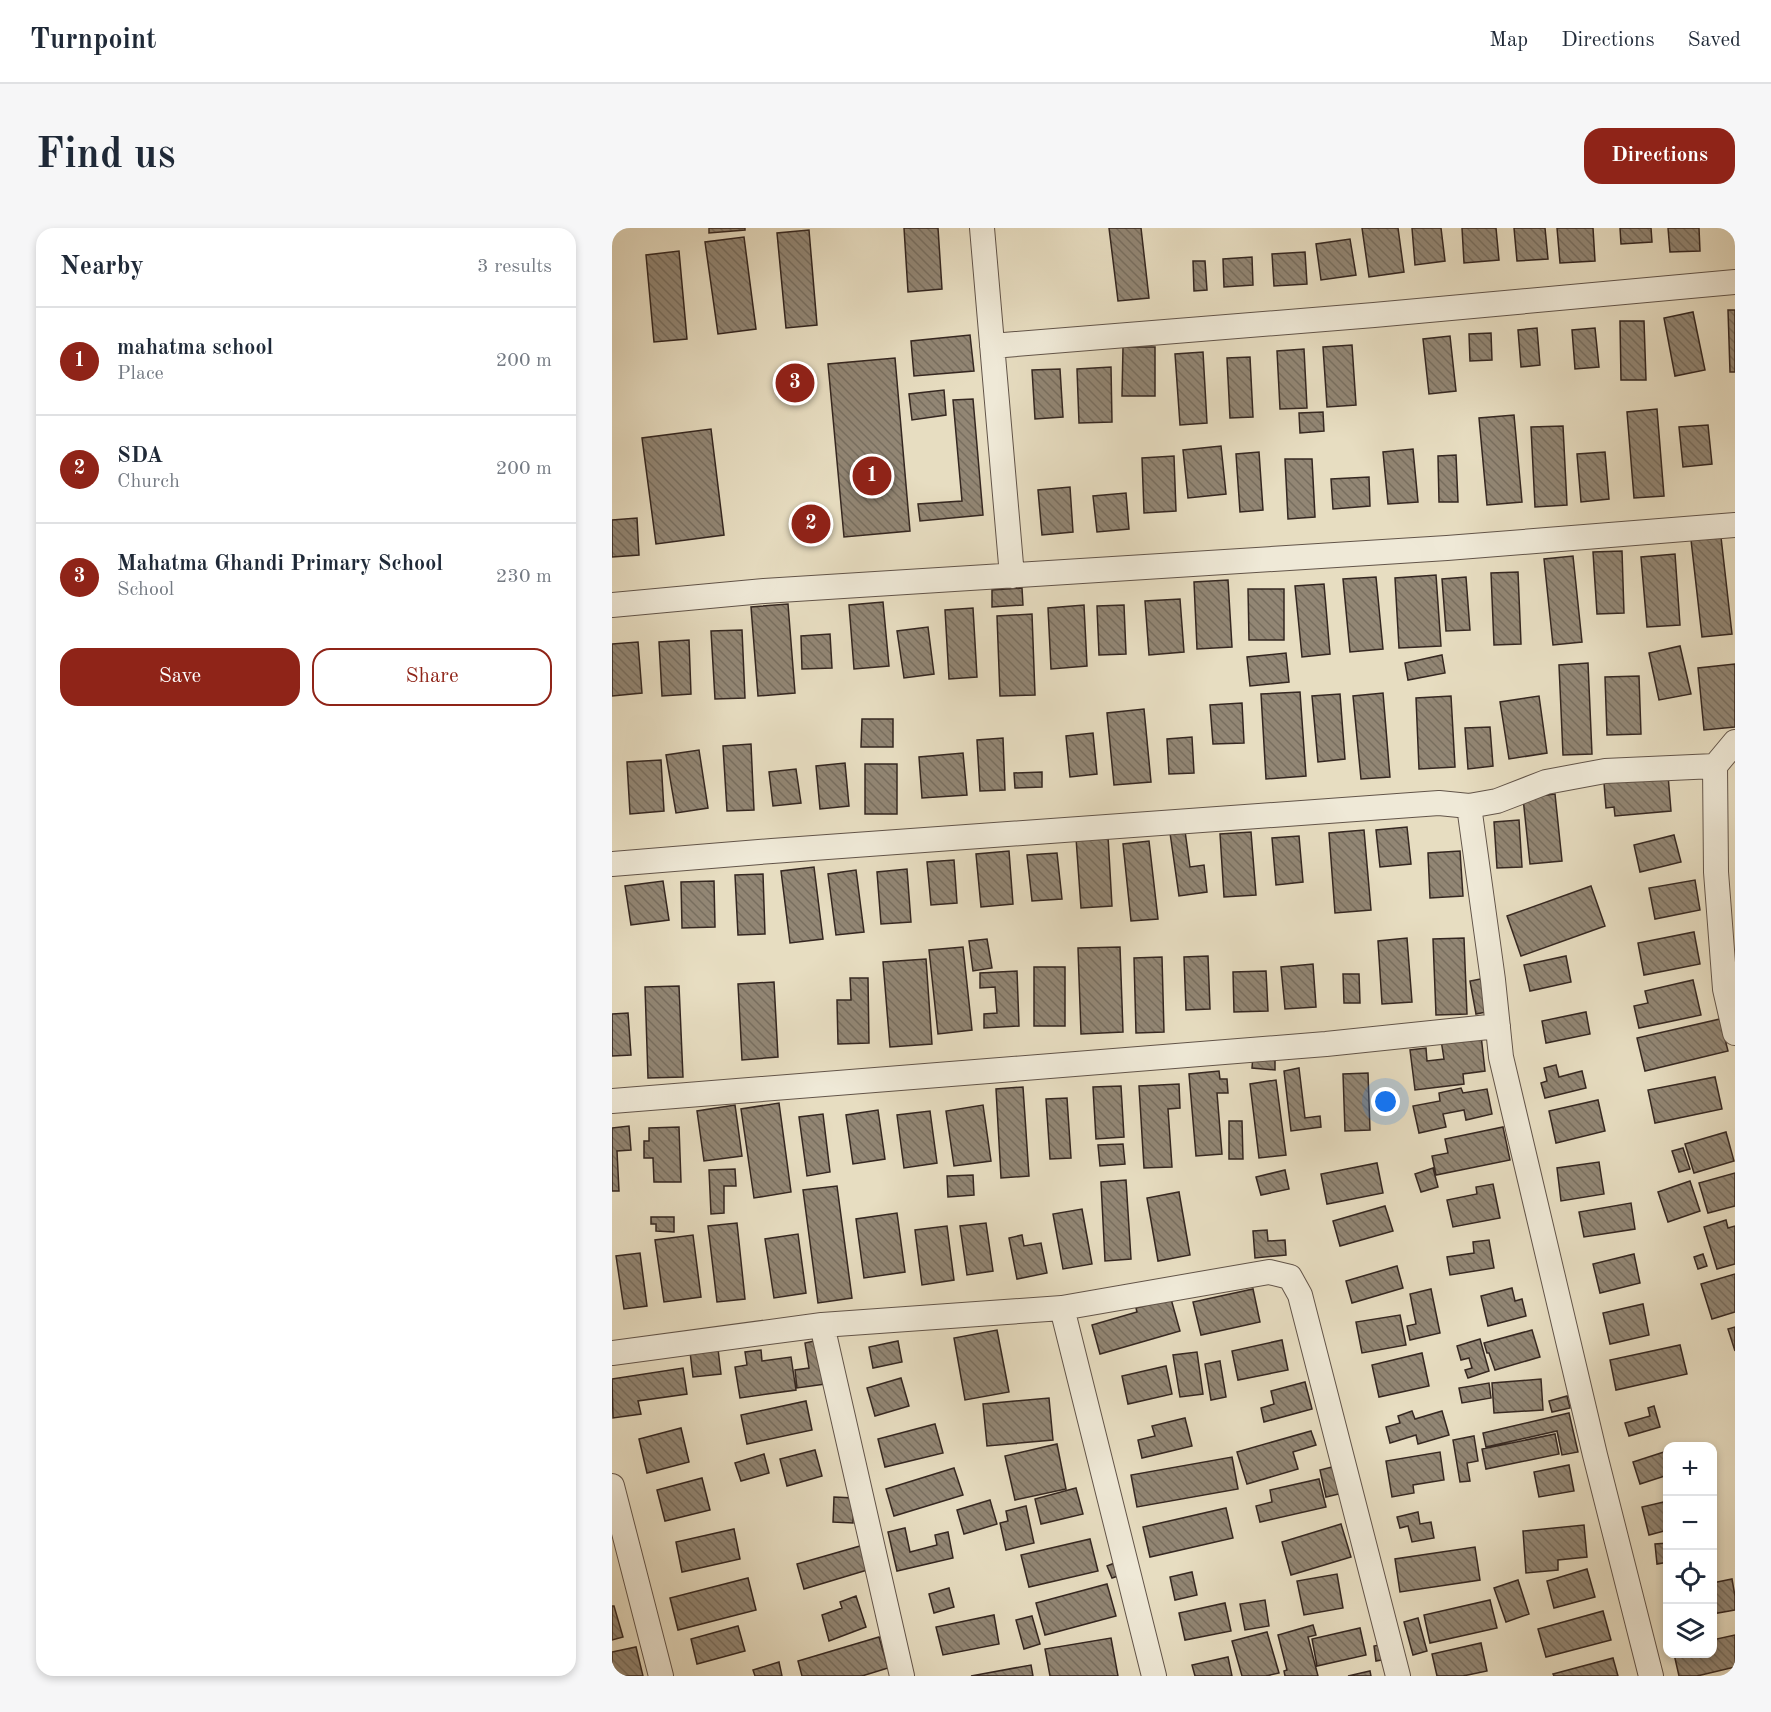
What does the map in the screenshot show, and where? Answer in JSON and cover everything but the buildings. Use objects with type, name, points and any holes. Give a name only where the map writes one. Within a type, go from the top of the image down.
[{"type":"street","points":[[982,228],[1012,576]]},
{"type":"street","points":[[992,346],[1362,316],[1735,282]]},
{"type":"street","points":[[612,605],[764,591],[1447,548],[1735,525]]},
{"type":"street","points":[[1735,742],[1716,766],[1716,872],[1725,989],[1735,1033]]},
{"type":"street","points":[[612,864],[1439,803],[1468,806],[1497,801],[1546,782],[1605,771],[1716,766]]},
{"type":"street","points":[[1468,806],[1502,1057],[1595,1455],[1651,1676]]},
{"type":"street","points":[[612,1101],[1326,1044],[1498,1026]]},
{"type":"street","points":[[612,1353],[822,1325],[1062,1308],[1269,1272],[1290,1277],[1300,1295],[1398,1676]]},
{"type":"street","points":[[1062,1308],[1154,1676]]},
{"type":"street","points":[[822,1325],[902,1676]]},
{"type":"street","points":[[612,1486],[661,1676]]},
{"type":"place","name":"Mahatma Ghandi Primary School","points":[[795,383]]},
{"type":"place","name":"mahatma school","points":[[872,476]]},
{"type":"place","name":"SDA","points":[[811,524]]}]
